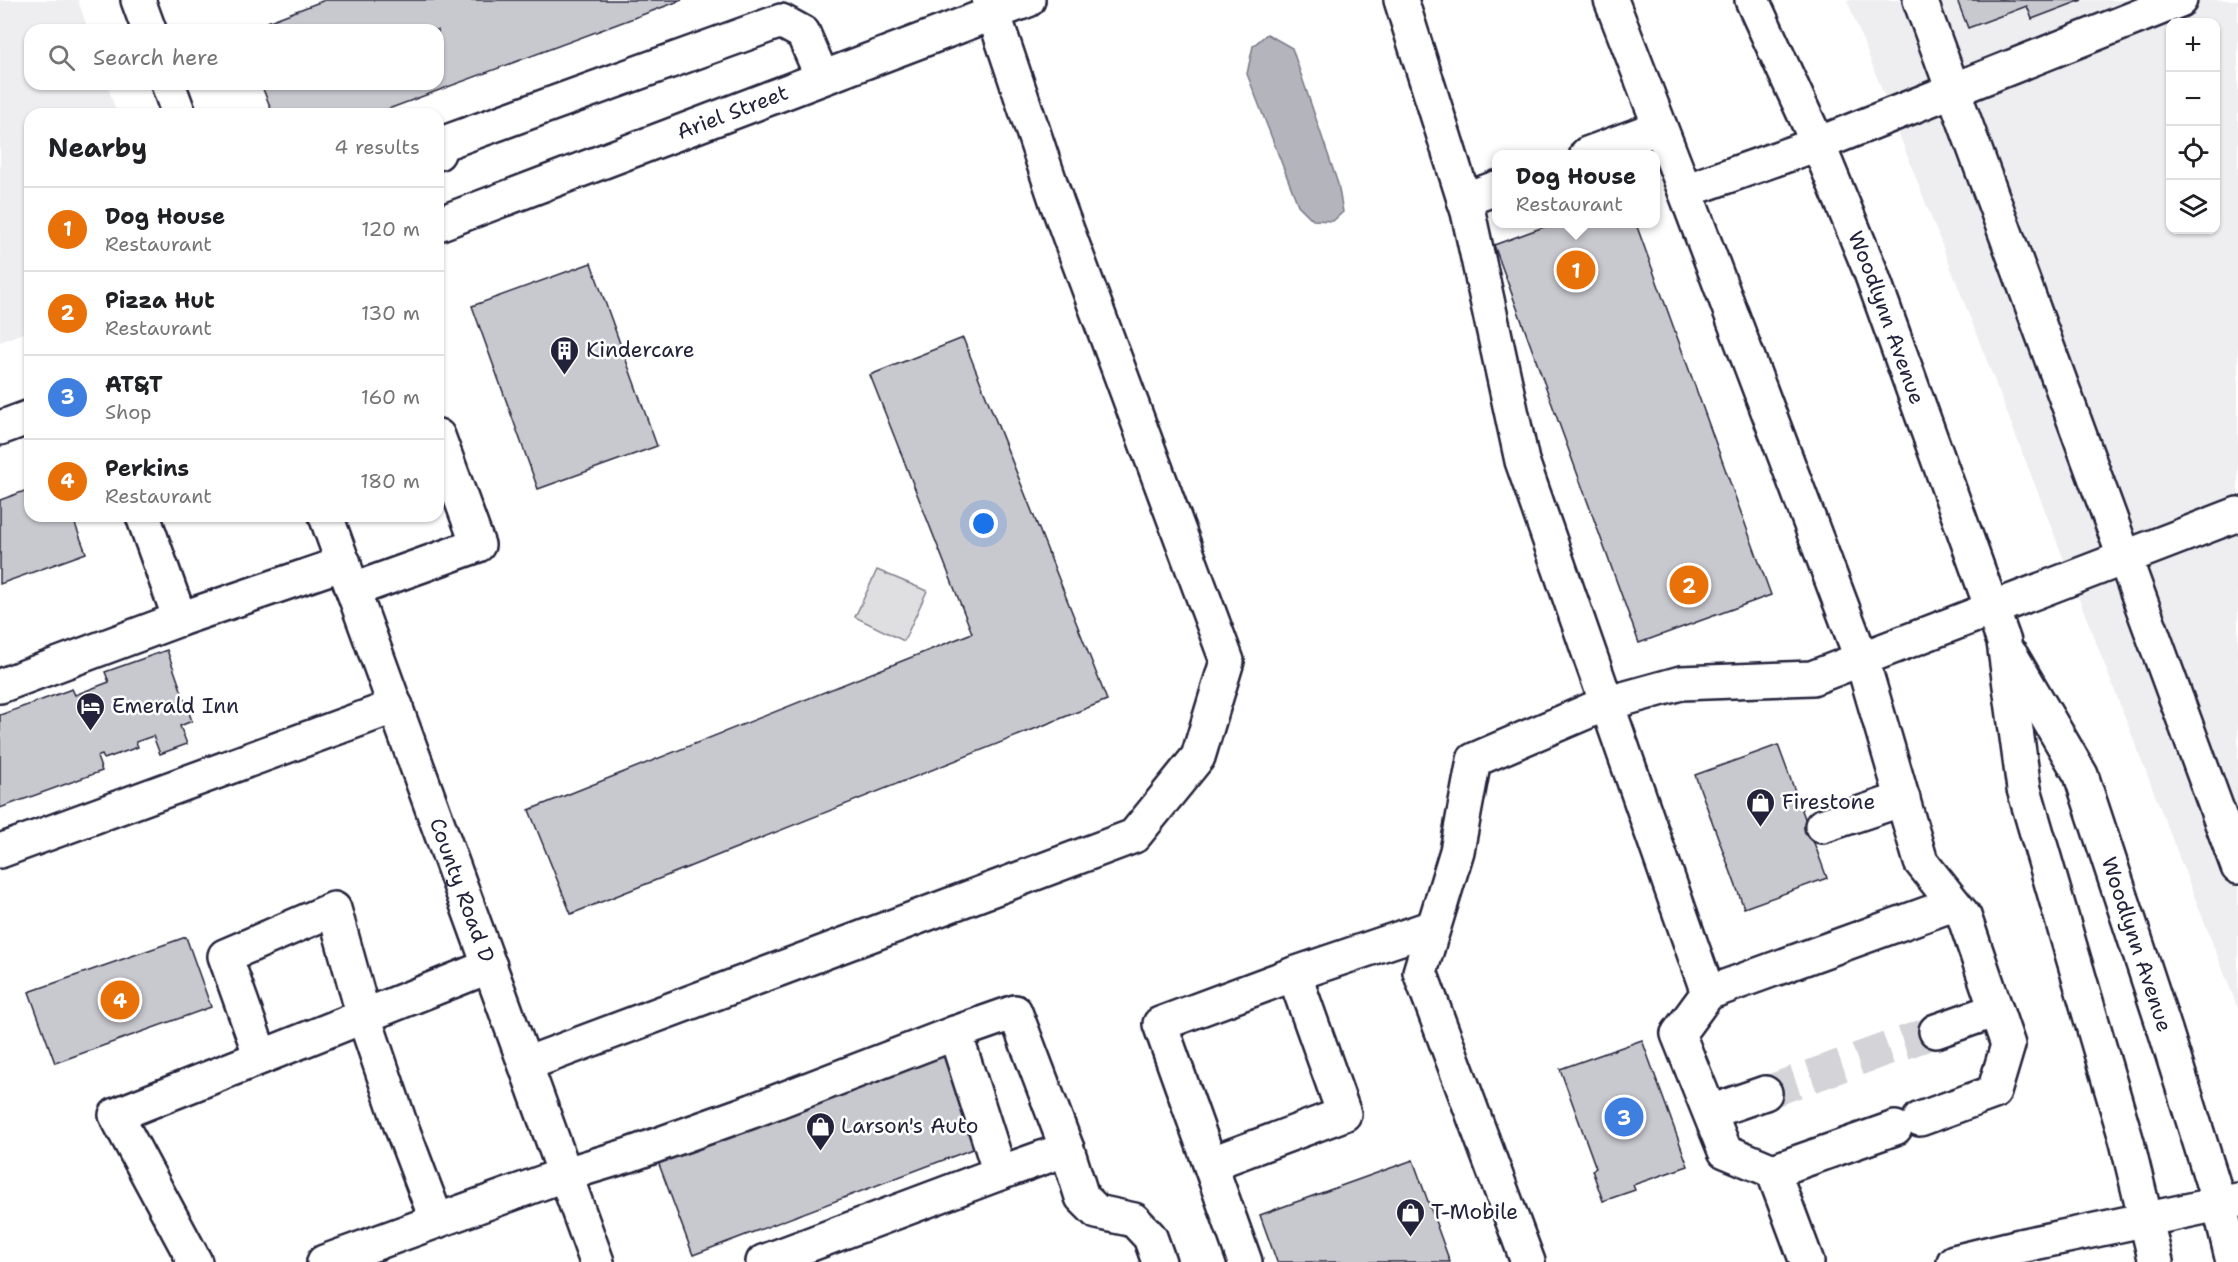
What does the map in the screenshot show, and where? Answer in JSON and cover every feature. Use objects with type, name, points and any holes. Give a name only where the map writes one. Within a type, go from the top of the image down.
[{"type":"street","points":[[138,0],[147,24]]},
{"type":"street","name":"Ariel Street","points":[[444,222],[822,77],[992,6],[1028,0]]},
{"type":"street","points":[[1401,0],[1464,200],[1522,461],[1605,704],[1708,993]]},
{"type":"street","points":[[1611,0],[1862,660],[1921,862],[1964,916],[2008,1045],[1994,1092],[1773,1171],[1725,1150],[1678,1034],[1708,993],[1954,904]]},
{"type":"street","name":"Woodlynn Avenue","points":[[1752,0],[1818,144],[1870,270],[2004,642],[2024,789],[2127,1142],[2156,1262]]},
{"type":"street","points":[[1920,0],[2238,867]]},
{"type":"street","points":[[1685,191],[1818,144],[2180,0]]},
{"type":"street","points":[[526,1064],[1134,836],[1198,757],[1227,661],[1058,203],[992,6]]},
{"type":"street","points":[[444,143],[781,21],[803,33],[822,77]]},
{"type":"street","points":[[170,90],[177,108]]},
{"type":"street","points":[[1598,150],[1660,128]]},
{"type":"street","points":[[1464,200],[1492,190]]},
{"type":"street","points":[[0,428],[24,419]]},
{"type":"street","points":[[0,686],[180,619],[478,545],[444,452]]},
{"type":"street","points":[[1528,1262],[1420,972],[1457,851],[1474,760],[1605,704],[1681,683],[1812,678],[2238,514]]},
{"type":"street","points":[[145,522],[180,619]]},
{"type":"street","name":"County Road D","points":[[328,522],[597,1262]]},
{"type":"street","name":"Woodlynn Avenue","points":[[2004,642],[2081,776],[2151,986],[2229,1202],[2233,1262]]},
{"type":"street","points":[[0,851],[396,706]]},
{"type":"street","points":[[1822,826],[1903,800]]},
{"type":"street","points":[[261,1057],[225,956],[334,909],[364,1017],[401,1126],[437,1221]]},
{"type":"street","points":[[1245,1262],[1160,1024],[1294,974],[1433,927]]},
{"type":"street","points":[[195,1262],[116,1115],[490,966]]},
{"type":"street","points":[[1210,1164],[1344,1113],[1294,974]]},
{"type":"street","points":[[1936,1031],[1996,1010]]},
{"type":"street","points":[[324,1262],[566,1174],[629,1155],[740,1115],[1016,1012],[1067,1149],[1082,1197],[1096,1212],[1134,1220],[1150,1237],[1159,1262]]},
{"type":"street","points":[[955,1033],[1000,1173]]},
{"type":"street","points":[[1710,1112],[1765,1093]]},
{"type":"street","points":[[763,1262],[1067,1149]]},
{"type":"street","points":[[1773,1171],[1807,1262]]},
{"type":"street","points":[[1954,1262],[2147,1218],[2229,1202]]},
{"type":"shaded area","points":[[0,0],[78,0],[86,24],[24,24],[24,90],[109,90],[115,108],[24,108],[24,332],[0,342]]},
{"type":"shaded area","points":[[1847,0],[2238,0],[2238,1009]]},
{"type":"shaded area","points":[[1267,34],[1292,48],[1338,184],[1343,212],[1333,221],[1313,220],[1298,205],[1247,74],[1253,46]]},
{"type":"shaded area","points":[[877,570],[927,591],[904,641],[855,617]]},
{"type":"building","points":[[325,0],[682,0],[444,88],[444,24],[262,24]]},
{"type":"building","points":[[1957,0],[2082,0],[2032,19],[2027,6],[1968,28]]},
{"type":"building","points":[[263,90],[440,90],[391,108],[271,108]]},
{"type":"building","points":[[1541,228],[1637,228],[1771,595],[1639,643],[1494,245]]},
{"type":"building","name":"Kindercare","points":[[591,263],[657,446],[538,489],[472,306]]},
{"type":"building","points":[[963,338],[1107,700],[571,914],[529,810],[972,633],[870,375]]},
{"type":"building","points":[[24,491],[24,522],[74,522],[86,553],[0,584],[0,500]]},
{"type":"building","name":"Emerald Inn","points":[[167,650],[192,721],[180,726],[187,744],[160,754],[153,736],[136,742],[138,747],[104,759],[102,755],[97,757],[102,771],[0,808],[0,715],[72,689],[75,695],[109,682],[105,672]]},
{"type":"building","name":"Firestone","points":[[1778,745],[1827,878],[1744,908],[1695,775]]},
{"type":"building","points":[[186,937],[211,1007],[55,1063],[29,992]]},
{"type":"building","points":[[1642,1040],[1688,1166],[1633,1185],[1635,1190],[1603,1201],[1592,1170],[1596,1168],[1560,1069]]},
{"type":"building","name":"Larson's Auto","points":[[947,1049],[983,1145],[693,1255],[657,1159]]},
{"type":"building","points":[[1413,1160],[1450,1262],[1277,1262],[1260,1215]]},
{"type":"tunnel","points":[[1765,1093],[1936,1031]]},
{"type":"place","name":"Dog House","points":[[1576,270]]},
{"type":"place","name":"Kindercare","points":[[565,376]]},
{"type":"place","name":"Pizza Hut","points":[[1689,585]]},
{"type":"place","name":"Emerald Inn","points":[[91,732]]},
{"type":"place","name":"Firestone","points":[[1761,828]]},
{"type":"place","name":"Perkins","points":[[120,1000]]},
{"type":"place","name":"AT&T","points":[[1624,1117]]},
{"type":"place","name":"Larson's Auto","points":[[820,1152]]},
{"type":"place","name":"T-Mobile","points":[[1410,1238]]}]
